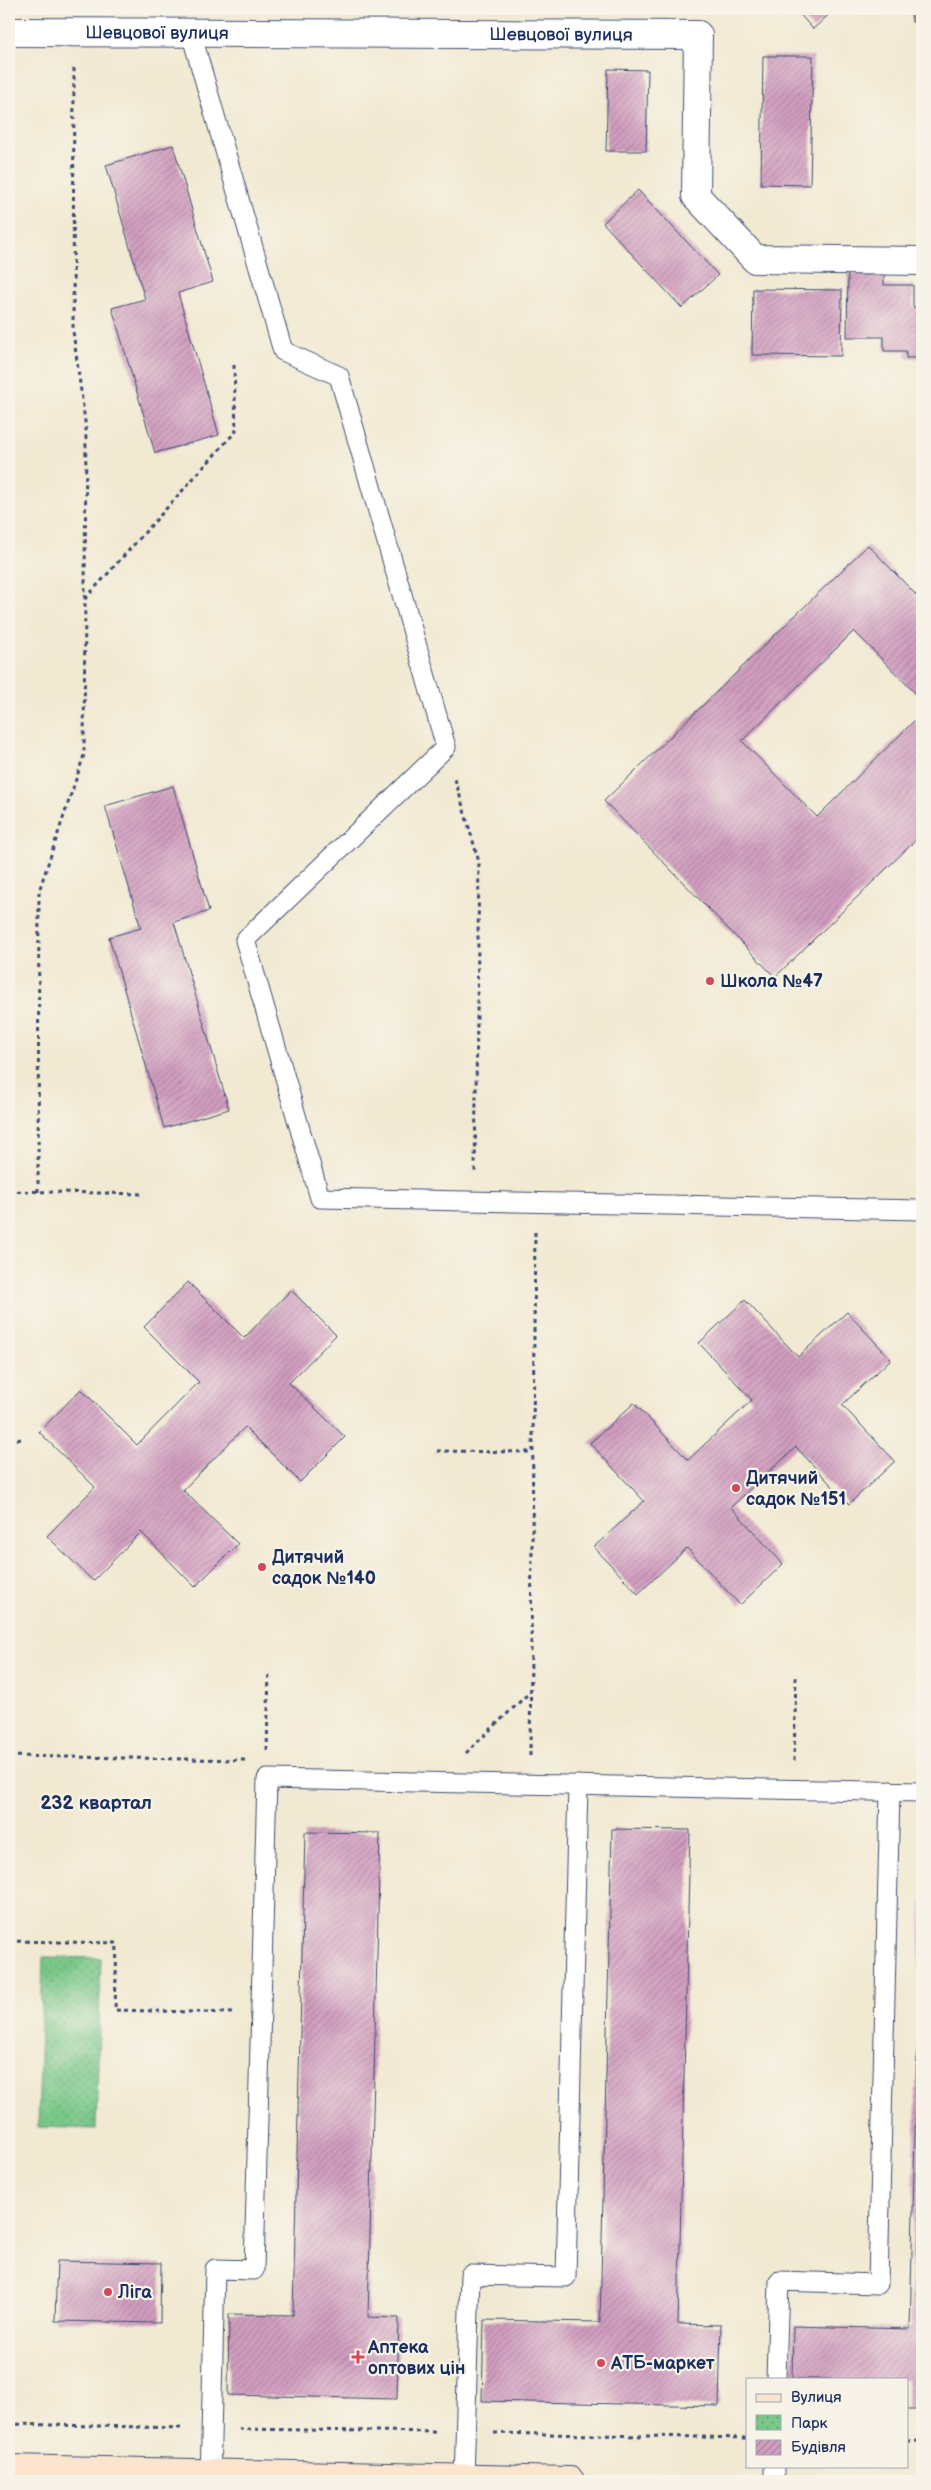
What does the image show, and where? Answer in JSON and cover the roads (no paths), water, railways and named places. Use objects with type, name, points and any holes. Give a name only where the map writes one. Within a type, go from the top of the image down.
[{"type":"main road","points":[[9,2469],[210,2477],[570,2481]]},
{"type":"street","name":"Шевцової вулиця","points":[[9,32],[698,35],[696,196],[755,259],[922,261]]},
{"type":"lane","points":[[191,33],[283,350],[339,376],[446,747],[245,940],[320,1198],[922,1210]]},
{"type":"lane","points":[[210,2477],[215,2269],[254,2270],[267,1779],[922,1792]]},
{"type":"lane","points":[[464,2480],[470,2275],[566,2277],[578,1785]]},
{"type":"lane","points":[[776,2378],[779,2282],[878,2284],[890,1791]]},
{"type":"lane","points":[[774,2468],[774,2481]]},
{"type":"place","name":"Школа №47","points":[[710,981]]},
{"type":"place","name":"Дитячий садок №151","points":[[736,1488]]},
{"type":"place","name":"Дитячий садок №140","points":[[262,1567]]},
{"type":"place","name":"Ліга","points":[[108,2292]]},
{"type":"place","name":"Аптека оптових цін","points":[[358,2357]]},
{"type":"place","name":"АТБ-маркет","points":[[601,2363]]},
{"type":"district","name":"232 квартал","points":[[96,1802]]}]
